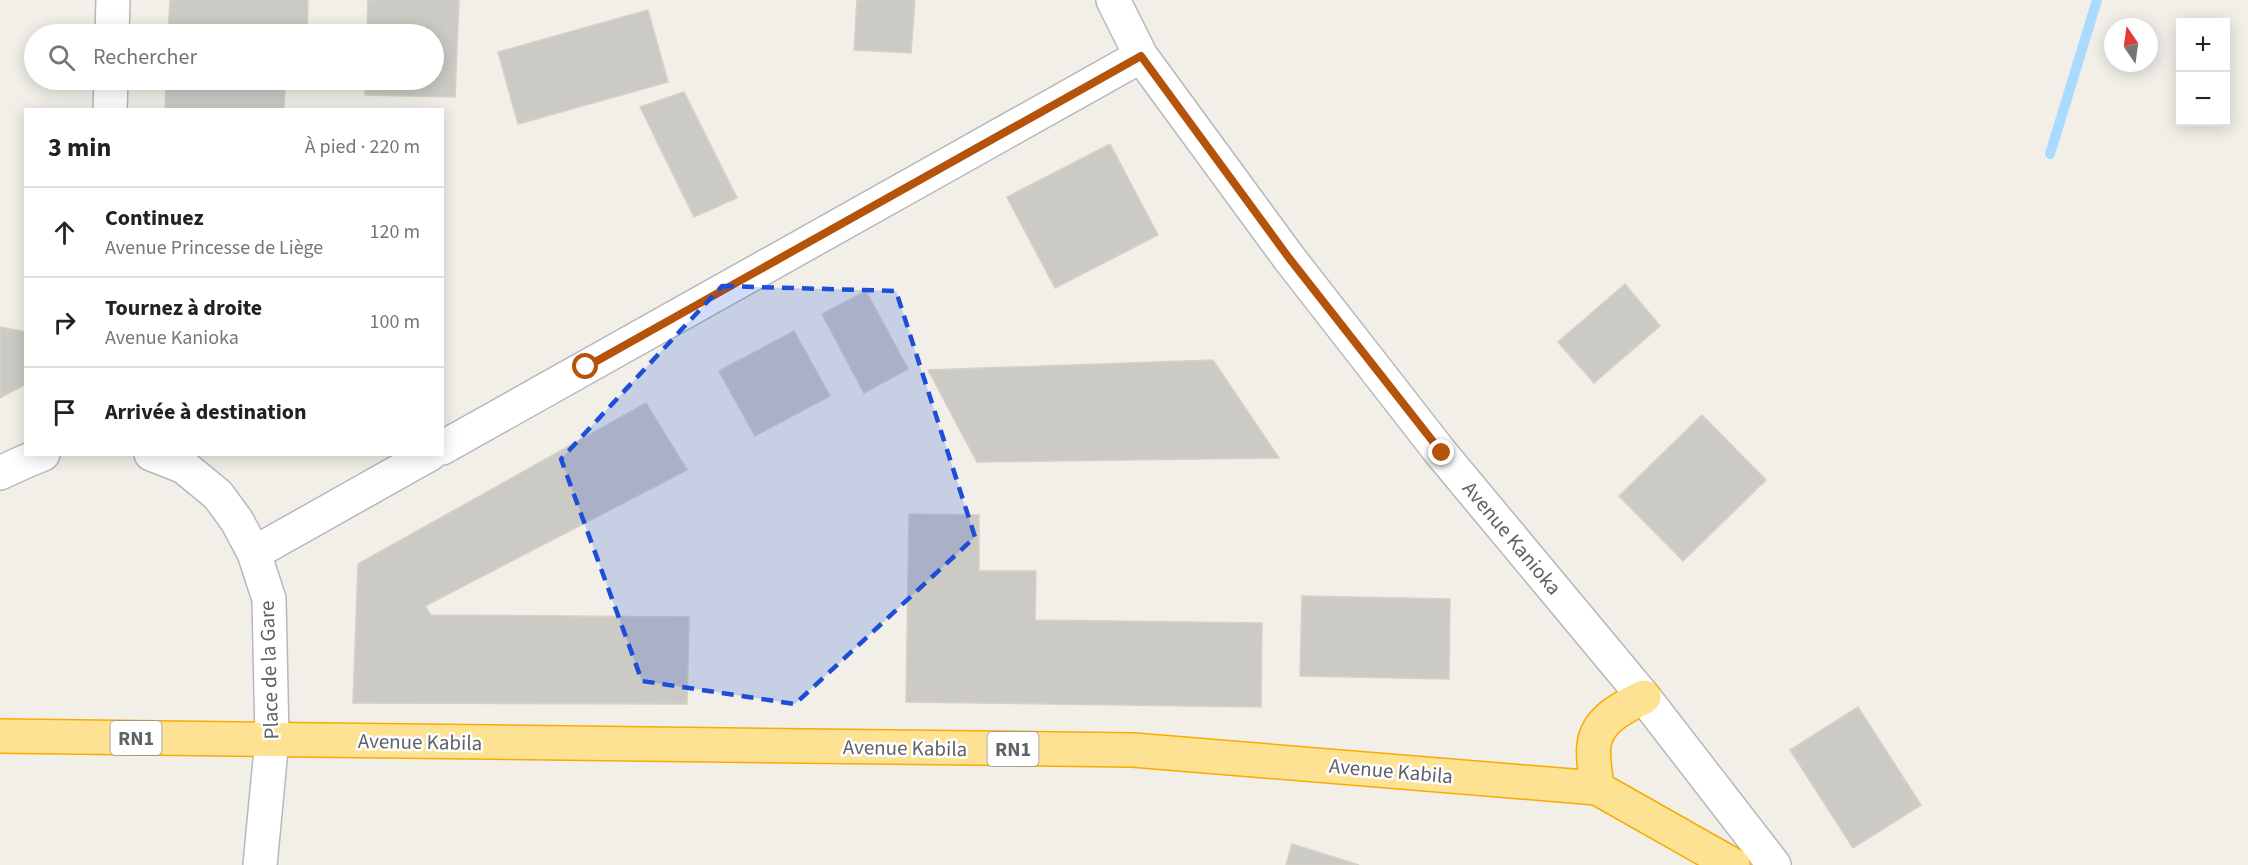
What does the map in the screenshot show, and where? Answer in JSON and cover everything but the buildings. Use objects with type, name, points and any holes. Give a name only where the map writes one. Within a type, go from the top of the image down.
[{"type":"highway","points":[[1597,788],[1594,745],[1599,729],[1622,708],[1644,697]]},
{"type":"highway","name":"RN1","points":[[0,736],[272,740]]},
{"type":"highway","name":"Avenue Kabila","points":[[272,740],[1133,750],[1597,788],[1733,865]]},
{"type":"street","points":[[112,24],[113,0]]},
{"type":"street","name":"Avenue Kanioka","points":[[1113,0],[1141,56],[1289,258],[1398,397],[1644,697],[1774,865]]},
{"type":"street","points":[[444,447],[1141,56]]},
{"type":"street","points":[[110,108],[111,90]]},
{"type":"street","points":[[0,474],[40,456]]},
{"type":"street","name":"Place de la Gare","points":[[156,456],[184,467],[218,495],[237,521],[254,553],[269,599],[272,740],[260,865]]},
{"type":"street","points":[[254,553],[426,456]]},
{"type":"highlighted area","points":[[722,286],[896,291],[975,537],[795,704],[642,681],[561,459]]},
{"type":"waterway","points":[[2050,154],[2097,0]]},
{"type":"route","points":[[586,367],[1141,56],[1289,258],[1442,453]]}]
